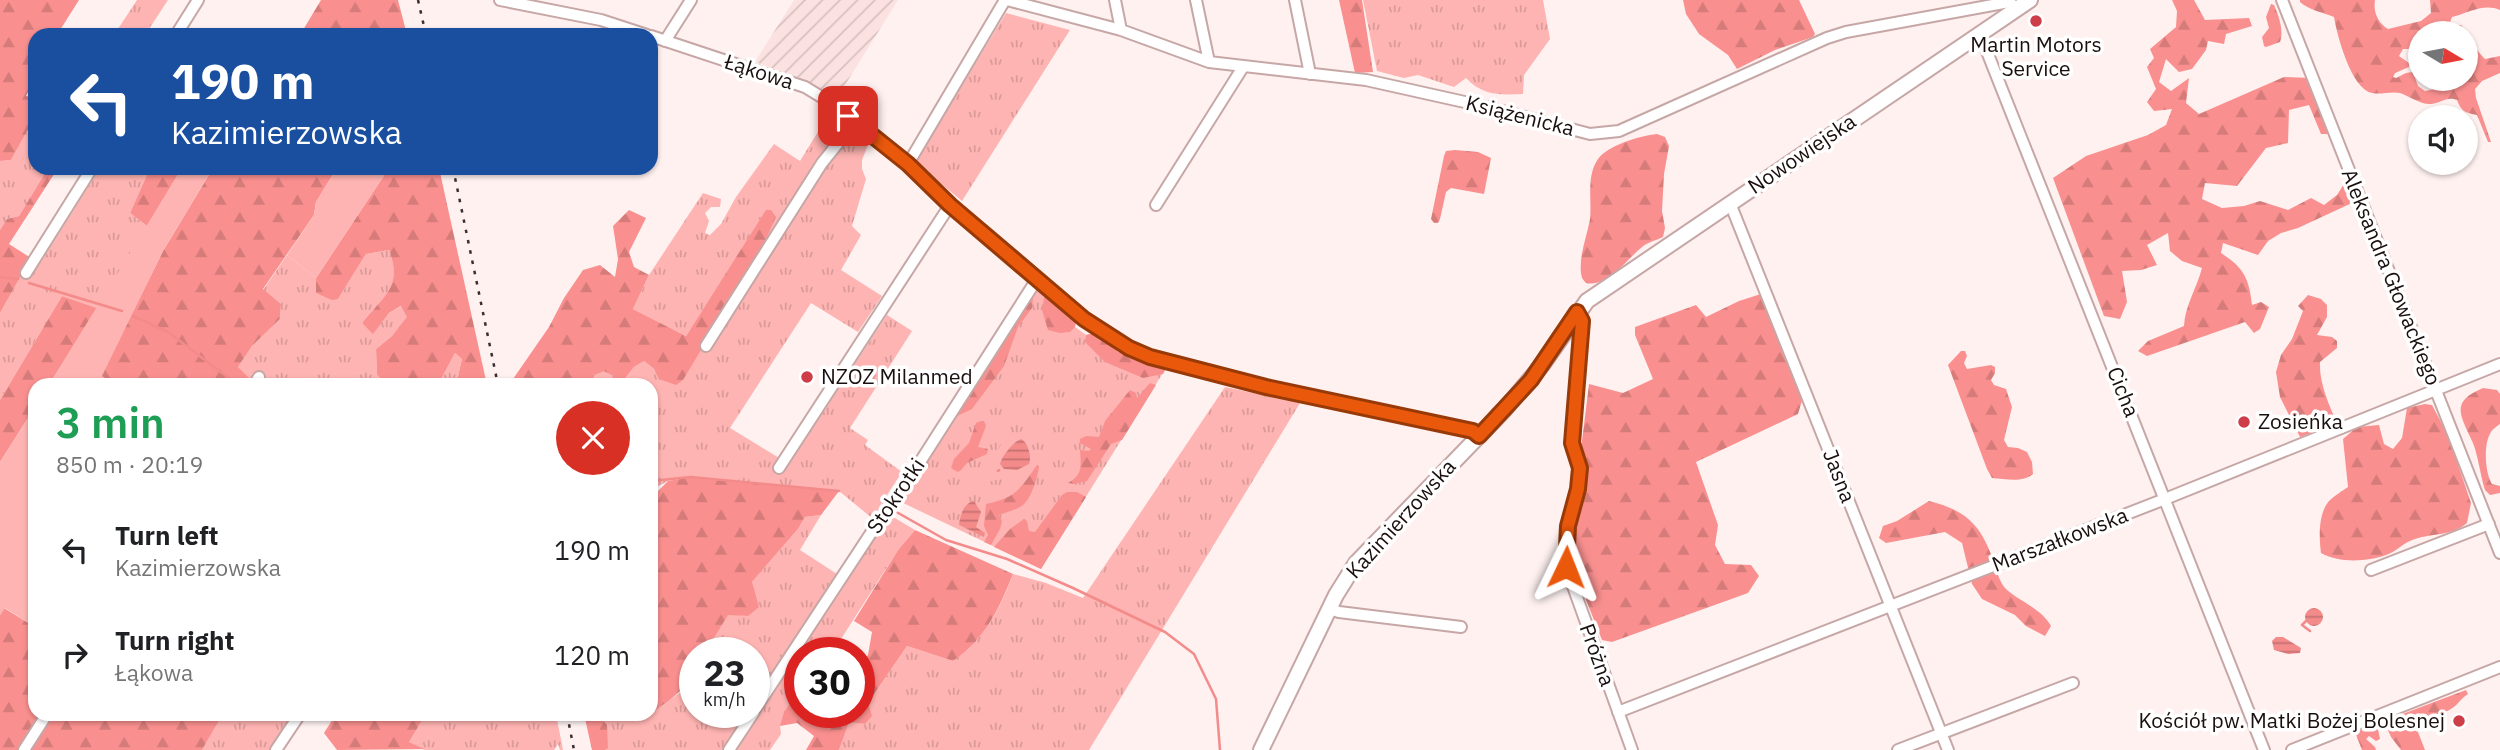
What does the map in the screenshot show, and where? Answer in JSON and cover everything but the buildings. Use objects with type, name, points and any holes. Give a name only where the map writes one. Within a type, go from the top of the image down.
[{"type":"street","points":[[180,28],[198,0]]},
{"type":"street","name":"Łąkowa","points":[[500,0],[540,3],[601,20],[616,28]]},
{"type":"street","points":[[665,41],[691,0]]},
{"type":"street","points":[[908,164],[1006,0]]},
{"type":"street","name":"Książenicka","points":[[1006,0],[1121,30],[1209,62],[1366,80],[1487,107],[1590,134],[1619,131],[1846,32],[2009,2],[2024,4]]},
{"type":"street","points":[[1115,0],[1121,30]]},
{"type":"street","points":[[1196,0],[1209,62]]},
{"type":"street","points":[[1295,0],[1310,74]]},
{"type":"street","name":"Aleksandra Głowackiego","points":[[2282,0],[2500,554]]},
{"type":"street","name":"Nowowiejska","points":[[1577,312],[1603,288],[2024,4]]},
{"type":"street","name":"Cicha","points":[[1980,34],[2264,750]]},
{"type":"street","name":"Łąkowa","points":[[658,39],[805,87],[828,101],[908,164],[950,205],[1084,319],[1129,348],[1150,357],[1266,387],[1473,431],[1479,436]]},
{"type":"street","points":[[1156,205],[1243,67]]},
{"type":"street","points":[[706,346],[822,163],[855,122]]},
{"type":"street","points":[[26,273],[88,175]]},
{"type":"street","name":"Jasna","points":[[1730,203],[1948,750]]},
{"type":"street","points":[[779,468],[950,205]]},
{"type":"street","name":"Stokrotki","points":[[770,687],[884,512],[913,473],[1037,279]]},
{"type":"street","name":"Kazimierzowska","points":[[1261,750],[1345,580],[1367,550],[1531,380],[1577,312]]},
{"type":"street","name":"Próżna","points":[[1577,312],[1582,321],[1572,443],[1580,468],[1578,489],[1568,526],[1566,567],[1632,750]]},
{"type":"street","name":"Marszałkowska","points":[[1618,712],[2165,499],[2500,364]]},
{"type":"street","points":[[2371,570],[2488,524]]},
{"type":"street","points":[[1330,609],[1461,627]]},
{"type":"street","points":[[2292,750],[2500,667]]},
{"type":"street","points":[[1898,750],[2073,683]]},
{"type":"street","points":[[24,750],[43,721]]},
{"type":"street","points":[[276,750],[295,721]]},
{"type":"street","name":"Stokrotki","points":[[730,750],[744,728]]},
{"type":"shaded area","points":[[794,0],[898,0],[837,98],[806,80],[755,62]]},
{"type":"shaded area","points":[[1021,439],[1029,450],[1029,464],[1017,470],[1004,469],[1000,464],[1003,457],[1011,446]]},
{"type":"shaded area","points":[[974,501],[981,512],[976,527],[985,533],[984,537],[959,525],[963,510]]},
{"type":"shaded area","points":[[2310,608],[2318,608],[2323,617],[2321,624],[2310,626],[2305,621],[2305,613]]},
{"type":"shaded area","points":[[2276,637],[2283,637],[2301,648],[2300,653],[2288,654],[2274,650],[2272,641]]},
{"type":"green space","points":[[0,0],[79,0],[61,28],[28,28],[28,130],[11,160],[0,161]]},
{"type":"green space","points":[[137,0],[168,0],[150,28],[119,28]]},
{"type":"green space","points":[[321,0],[398,0],[405,28],[304,28]]},
{"type":"green space","points":[[1339,0],[1362,0],[1373,72],[1355,73]]},
{"type":"green space","points":[[1363,0],[1543,0],[1550,39],[1524,75],[1523,94],[1485,91],[1466,78],[1454,87],[1418,75],[1404,78],[1377,71]]},
{"type":"green space","points":[[1683,0],[1799,0],[1815,34],[1737,69],[1728,55],[1699,34],[1686,14]]},
{"type":"green space","points":[[2172,0],[2194,0],[2205,20],[2249,18],[2252,26],[2226,34],[2224,44],[2208,41],[2206,50],[2192,69],[2179,72],[2166,59],[2159,82],[2171,91],[2189,78],[2186,103],[2199,114],[2284,77],[2311,78],[2330,134],[2321,134],[2309,105],[2289,110],[2288,143],[2266,148],[2237,186],[2205,183],[2202,199],[2222,208],[2260,201],[2288,210],[2311,198],[2324,205],[2337,195],[2347,179],[2354,184],[2354,202],[2281,233],[2268,241],[2258,255],[2223,243],[2221,253],[2244,274],[2252,305],[2261,302],[2269,307],[2260,329],[2254,333],[2245,322],[2147,356],[2138,351],[2148,341],[2184,326],[2202,268],[2182,261],[2170,251],[2168,233],[2147,245],[2157,265],[2141,270],[2122,271],[2127,302],[2120,319],[2104,316],[2053,178],[2086,156],[2148,135],[2166,125],[2172,109],[2154,111],[2147,102],[2156,89],[2147,67],[2154,58],[2150,49],[2176,27],[2177,11]]},
{"type":"green space","points":[[2300,0],[2375,0],[2377,17],[2381,24],[2388,29],[2408,24],[2408,49],[2403,49],[2399,56],[2408,62],[2408,67],[2395,73],[2393,77],[2408,73],[2408,91],[2475,91],[2491,142],[2488,142],[2478,117],[2478,105],[2459,105],[2457,100],[2450,99],[2427,104],[2400,93],[2372,93],[2364,89],[2346,60],[2334,17],[2312,9]]},
{"type":"green space","points":[[2430,0],[2500,0],[2500,10],[2476,9],[2452,17],[2450,21],[2421,21],[2431,13]]},
{"type":"green space","points":[[2271,4],[2274,5],[2279,19],[2281,38],[2280,42],[2266,47],[2262,37],[2269,28],[2266,17]]},
{"type":"green space","points":[[1006,13],[1070,30],[962,201],[915,162]]},
{"type":"green space","points":[[2478,51],[2485,59],[2500,56],[2500,73],[2478,86]]},
{"type":"green space","points":[[824,122],[842,129],[845,126],[868,145],[862,160],[866,179],[852,226],[861,235],[841,270],[882,296],[858,332],[811,303],[730,428],[789,464],[887,315],[912,331],[850,428],[868,440],[865,445],[902,472],[872,518],[839,491],[691,477],[668,481],[658,486],[658,378],[625,378],[634,367],[644,361],[654,369],[660,379],[766,211],[686,336],[633,309],[649,275],[703,193],[721,199],[720,207],[711,207],[705,213],[709,221],[705,233],[710,235],[721,224],[736,197],[774,144],[800,161]]},
{"type":"green space","points":[[28,130],[28,175],[44,175],[19,216],[7,219],[0,230],[0,161],[11,160]]},
{"type":"green space","points":[[1657,134],[1665,137],[1669,146],[1664,174],[1663,237],[1642,247],[1609,277],[1602,281],[1586,283],[1581,275],[1581,259],[1590,219],[1594,166],[1609,149],[1633,139]]},
{"type":"green space","points":[[1446,151],[1478,152],[1491,158],[1484,194],[1451,188],[1446,192],[1440,219],[1438,223],[1434,223],[1431,219],[1444,156]]},
{"type":"green space","points":[[44,175],[53,175],[9,244],[31,258],[0,313],[0,230],[7,219],[19,216]]},
{"type":"green space","points":[[96,175],[147,175],[130,213],[147,226],[97,308],[62,296],[0,400],[0,313],[31,258],[41,262]]},
{"type":"green space","points":[[147,175],[178,175],[147,226],[130,213]]},
{"type":"green space","points":[[178,175],[209,175],[163,251],[102,376],[105,378],[53,378]]},
{"type":"green space","points":[[209,175],[333,175],[316,202],[314,215],[263,289],[281,304],[280,319],[252,346],[238,367],[249,378],[101,376],[163,251]]},
{"type":"green space","points":[[333,175],[384,175],[316,278],[287,255],[314,215],[316,202]]},
{"type":"green space","points":[[384,175],[441,175],[485,378],[458,378],[462,359],[455,353],[442,378],[380,378],[377,374],[376,349],[392,336],[407,317],[401,306],[389,313],[373,334],[362,323],[384,297],[392,282],[394,273],[389,250],[366,254],[338,299],[332,300],[316,293],[316,278]]},
{"type":"green space","points":[[629,210],[646,218],[629,252],[634,267],[649,275],[633,309],[686,336],[766,210],[771,210],[776,217],[761,250],[683,380],[676,385],[659,379],[654,369],[644,361],[634,367],[625,378],[612,378],[604,371],[594,378],[514,378],[549,327],[583,270],[600,265],[615,277],[618,259],[613,226]]},
{"type":"green space","points":[[389,250],[394,273],[389,290],[362,323],[373,333],[389,313],[402,306],[408,317],[392,336],[376,349],[377,374],[380,378],[245,378],[238,367],[252,346],[280,319],[281,304],[263,290],[287,255],[316,278],[316,293],[338,299],[366,254]]},
{"type":"green space","points":[[1039,288],[1076,319],[1075,327],[1086,335],[1095,333],[1118,352],[1164,365],[1166,368],[1041,569],[899,501],[1034,289]]},
{"type":"green space","points":[[1034,289],[1032,308],[1018,327],[1004,366],[972,409],[953,418]]},
{"type":"green space","points":[[1045,293],[1076,319],[1075,327],[1070,332],[1048,330],[1042,310]]},
{"type":"green space","points":[[1764,293],[1804,394],[1798,414],[1696,462],[1718,525],[1715,545],[1725,564],[1751,565],[1759,576],[1748,593],[1612,642],[1602,640],[1568,555],[1589,384],[1623,393],[1653,379],[1635,335],[1635,327],[1696,305],[1706,317],[1739,301]]},
{"type":"green space","points":[[2308,295],[2321,299],[2327,305],[2327,317],[2317,335],[2332,337],[2337,341],[2337,348],[2320,362],[2320,370],[2337,424],[2300,437],[2280,397],[2276,372],[2281,355],[2292,339],[2303,311],[2298,306]]},
{"type":"green space","points":[[62,296],[97,308],[53,378],[28,378],[28,418],[0,462],[0,400]]},
{"type":"green space","points":[[1095,333],[1118,352],[1165,366],[1163,374],[1143,378],[1105,362],[1085,342],[1086,335]]},
{"type":"green space","points":[[1961,351],[1965,351],[1967,356],[1964,363],[1967,369],[1991,365],[1995,367],[1991,380],[1994,385],[2006,389],[2012,407],[2004,440],[2008,447],[2027,452],[2032,462],[2033,474],[2029,477],[2014,480],[1992,478],[1987,469],[1948,365]]},
{"type":"green space","points":[[455,353],[462,359],[458,378],[442,378]]},
{"type":"green space","points":[[604,370],[613,376],[594,378]]},
{"type":"green space","points":[[1150,383],[1156,385],[1122,440],[1111,444],[1087,481],[1068,483],[1079,473],[1080,450],[1091,449],[1080,443],[1080,439],[1086,436],[1099,437],[1105,421],[1130,390],[1136,393],[1137,398]]},
{"type":"green space","points":[[1225,387],[1300,403],[1089,750],[839,750],[847,728],[875,728],[875,693],[907,646],[953,661],[983,633],[1013,574],[1046,583],[1083,598]]},
{"type":"green space","points":[[2483,388],[2497,390],[2500,394],[2500,424],[2488,437],[2486,458],[2492,484],[2500,486],[2500,493],[2490,495],[2485,490],[2476,451],[2461,410],[2466,398]]},
{"type":"green space","points":[[2432,405],[2448,435],[2471,503],[2467,523],[2449,532],[2411,540],[2390,554],[2370,559],[2344,560],[2321,553],[2321,519],[2325,506],[2348,487],[2343,439],[2357,427],[2379,425],[2384,444],[2393,449],[2402,438],[2407,408]]},
{"type":"green space","points":[[28,418],[28,623],[5,608],[0,615],[0,462]]},
{"type":"green space","points":[[984,421],[986,426],[978,447],[988,449],[987,454],[967,463],[958,472],[951,468],[954,459],[969,443],[976,423]]},
{"type":"green space","points":[[1026,430],[1032,432],[1034,437],[1030,451],[1035,460],[1027,472],[1016,477],[992,481],[973,492],[973,486],[992,464],[1001,444],[1009,435]]},
{"type":"green space","points":[[1037,465],[1036,480],[1028,500],[1020,507],[999,515],[1002,521],[1000,529],[991,545],[984,542],[988,535],[984,526],[986,504],[1011,495]]},
{"type":"green space","points":[[691,477],[839,491],[821,515],[805,517],[798,529],[752,582],[759,607],[748,616],[728,615],[715,637],[679,637],[679,692],[658,708],[658,491],[668,481]]},
{"type":"green space","points":[[1067,492],[1077,492],[1086,497],[1041,569],[994,547],[1010,529],[1024,519],[1029,531],[1035,532]]},
{"type":"green space","points":[[1929,501],[1954,510],[1972,522],[1985,540],[2004,587],[2042,614],[2051,626],[2045,636],[2026,626],[2015,615],[1982,599],[1972,584],[1962,543],[1945,532],[1886,543],[1879,538],[1883,526],[1897,521]]},
{"type":"green space","points":[[888,514],[915,530],[898,550],[842,637],[784,637],[784,717],[780,726],[781,734],[770,750],[605,750],[608,747],[599,721],[658,721],[658,708],[679,693],[679,728],[770,728],[770,637],[714,637],[728,614],[748,616],[752,582],[798,529],[805,517],[821,515],[800,550],[846,577]]},
{"type":"green space","points":[[915,530],[1013,574],[990,623],[964,652],[953,661],[907,646],[875,693],[875,637],[871,637],[872,632],[854,621],[898,550]]},
{"type":"green space","points":[[4,608],[28,623],[28,721],[219,721],[202,750],[0,750],[0,615]]},
{"type":"green space","points":[[2466,690],[2468,694],[2453,707],[2423,720],[2416,727],[2425,750],[2401,750],[2391,737],[2384,721]]},
{"type":"green space","points":[[219,721],[299,721],[280,750],[202,750]]},
{"type":"green space","points":[[332,721],[422,721],[409,742],[424,749],[337,750],[324,733]]},
{"type":"green space","points":[[422,721],[557,721],[563,750],[560,750],[558,744],[554,750],[424,750],[409,742]]},
{"type":"green space","points":[[586,721],[603,721],[607,725],[608,748],[592,750]]},
{"type":"green space","points":[[2377,724],[2380,739],[2376,741],[2369,736],[2366,739],[2376,750],[2362,750],[2355,732]]},
{"type":"green space","points":[[804,728],[847,728],[839,750],[806,750],[814,736]]},
{"type":"waterway","points":[[0,277],[18,279]]},
{"type":"waterway","points":[[29,283],[122,311]]},
{"type":"waterway","points":[[133,316],[168,332],[229,378]]},
{"type":"waterway","points":[[658,480],[691,477],[839,491]]},
{"type":"waterway","points":[[891,509],[946,540],[1007,559],[1165,632],[1194,654],[1216,699],[1220,750]]},
{"type":"waterway","points":[[2306,621],[2302,625],[2310,631]]},
{"type":"railway","points":[[418,0],[424,28]]},
{"type":"railway","points":[[454,175],[497,378]]},
{"type":"railway","points":[[568,721],[574,750]]},
{"type":"place","name":"Martin Motors Service","points":[[2036,21]]},
{"type":"place","name":"NZOZ Milanmed","points":[[807,377]]},
{"type":"place","name":"Zosieńka","points":[[2244,422]]},
{"type":"place","name":"Kościół pw. Matki Bożej Bolesnej","points":[[2459,721]]},
{"type":"route","points":[[848,116],[908,164],[950,205],[1084,319],[1129,348],[1150,357],[1266,387],[1473,431],[1479,436],[1531,380],[1577,312],[1582,321],[1572,443],[1580,468],[1578,489],[1568,526],[1566,567]]}]
